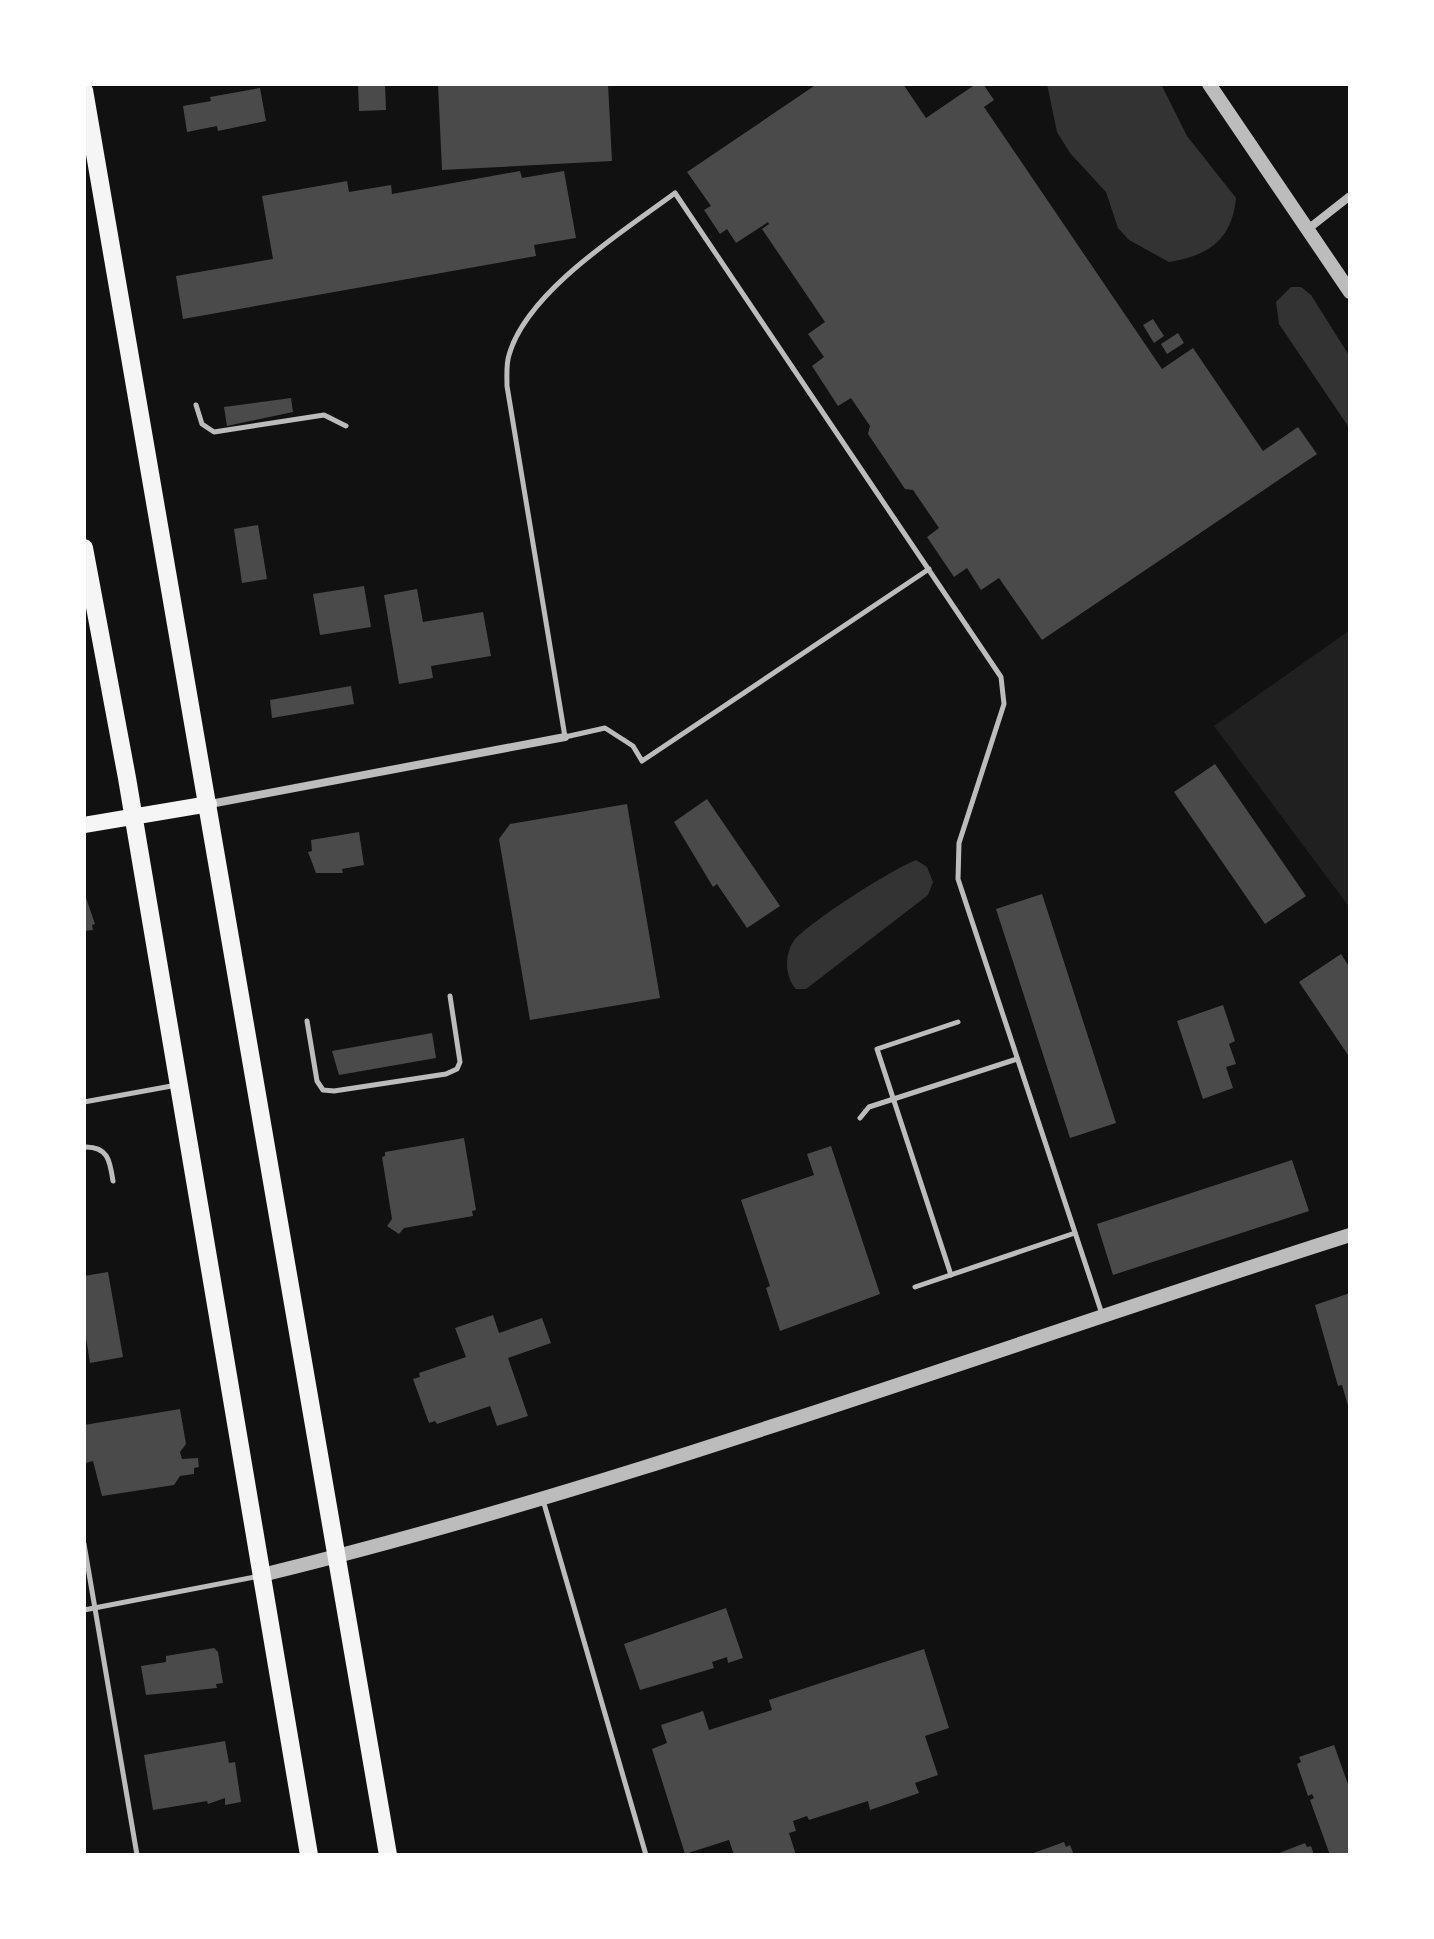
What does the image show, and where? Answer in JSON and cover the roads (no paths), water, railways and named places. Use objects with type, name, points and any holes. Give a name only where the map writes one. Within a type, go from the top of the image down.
[{"type":"main road","points":[[84,90],[388,1855]]},
{"type":"main road","points":[[84,548],[133,817],[309,1855]]},
{"type":"main road","points":[[84,825],[209,804]]},
{"type":"street","points":[[1209,84],[1350,292]]},
{"type":"street","points":[[1308,229],[1350,196]]},
{"type":"street","points":[[209,804],[565,737]]},
{"type":"street","points":[[262,1575],[336,1557],[679,1454],[1350,1235]]},
{"type":"lane","points":[[929,569],[642,761],[633,746],[605,728],[565,737],[507,386],[509,355],[523,327],[566,275],[675,193],[929,569],[1001,677],[1004,704],[959,843],[958,879],[1102,1315]]},
{"type":"lane","points":[[196,405],[202,424],[214,432],[324,415],[346,426]]},
{"type":"lane","points":[[307,1021],[317,1081],[323,1090],[334,1091],[446,1074],[457,1069],[460,1062],[450,996]]},
{"type":"lane","points":[[951,1275],[877,1049],[958,1022]]},
{"type":"lane","points":[[860,1118],[869,1107],[1017,1059]]},
{"type":"lane","points":[[84,1102],[178,1084]]},
{"type":"lane","points":[[84,1147],[101,1149],[107,1154],[113,1181]]},
{"type":"lane","points":[[915,1287],[1075,1233]]},
{"type":"lane","points":[[542,1496],[646,1855]]},
{"type":"lane","points":[[84,1544],[137,1855]]},
{"type":"lane","points":[[84,1610],[262,1575]]}]
